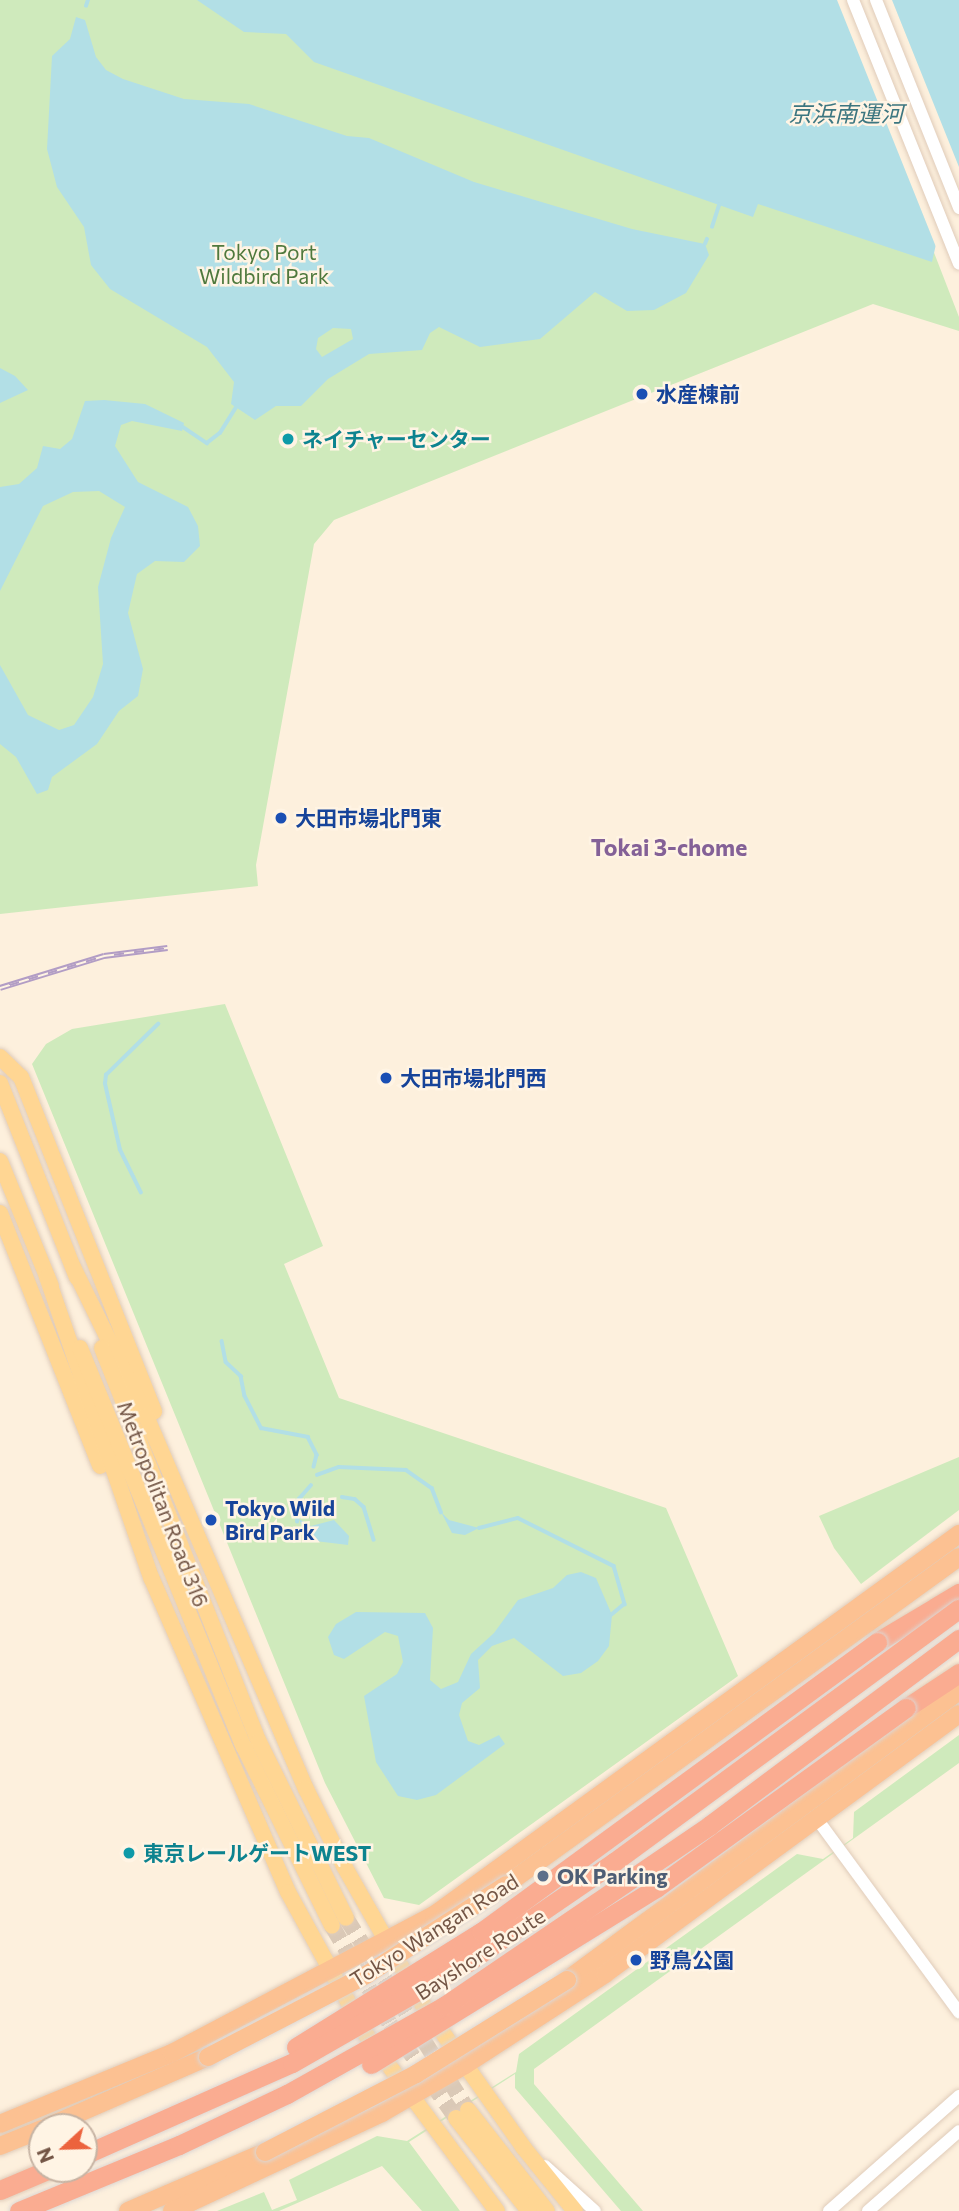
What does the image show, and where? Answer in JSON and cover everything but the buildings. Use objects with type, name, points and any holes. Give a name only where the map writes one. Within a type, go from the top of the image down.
[{"type":"highway","points":[[0,2124],[172,2053],[330,1973],[434,1915],[615,1787],[959,1534]]},
{"type":"highway","name":"Tokyo Wangan Road","points":[[82,2113],[307,2008],[506,1885],[959,1557]]},
{"type":"highway","points":[[168,2120],[366,2006],[481,1932],[877,1642],[959,1593]]},
{"type":"highway","name":"Bayshore Route","points":[[98,2149],[292,2063],[468,1962],[624,1855],[959,1609]]},
{"type":"highway","name":"Bayshore Route","points":[[19,2211],[179,2146],[340,2067],[500,1970],[710,1825],[959,1639]]},
{"type":"highway","points":[[179,2146],[345,2078],[489,1996],[677,1874],[959,1673]]},
{"type":"highway","points":[[129,2211],[360,2105],[567,1980],[959,1691]]},
{"type":"highway","points":[[172,2211],[410,2098],[465,2065],[605,1974],[959,1714]]},
{"type":"highway","points":[[0,2146],[28,2135]]},
{"type":"highway","points":[[0,2190],[28,2178]]},
{"type":"main road","points":[[0,1056],[21,1077],[174,1462],[202,1546]]},
{"type":"main road","name":"Metropolitan Road 316","points":[[0,1083],[258,1742],[339,1922],[249,1759],[107,1407],[47,1277],[1,1162]]},
{"type":"main road","points":[[0,1213],[112,1495],[151,1577],[247,1806],[330,1973],[410,2098],[497,2211]]},
{"type":"main road","points":[[73,1267],[202,1546],[306,1789],[386,1943],[465,2065],[523,2147],[575,2211]]},
{"type":"main road","points":[[47,1277],[151,1577]]},
{"type":"main road","points":[[528,2211],[462,2114],[547,2211]]},
{"type":"street","points":[[853,0],[959,264]]},
{"type":"street","points":[[876,0],[959,208]]},
{"type":"street","points":[[817,1819],[959,2012]]},
{"type":"street","points":[[830,2211],[959,2096]]},
{"type":"street","points":[[868,2211],[959,2131]]},
{"type":"street","points":[[523,2147],[595,2211]]},
{"type":"green space","name":"Tokyo Port Wildbird Park","points":[[0,0],[836,0],[959,317],[959,331],[873,304],[334,520],[314,544],[256,865],[258,886],[0,914]]},
{"type":"green space","points":[[225,1004],[323,1246],[284,1264],[339,1398],[666,1508],[738,1676],[419,1905],[384,1898],[325,1783],[32,1064],[46,1044],[72,1029]]},
{"type":"green space","points":[[959,1457],[959,1510],[861,1584],[834,1548],[819,1516]]},
{"type":"green space","points":[[959,1735],[959,1763],[534,2069],[534,2084],[643,2211],[621,2211],[515,2088],[515,2074],[409,2142],[460,2211],[422,2211],[382,2166],[279,2211],[217,2211],[264,2192],[272,2210],[297,2200],[289,2180],[377,2136],[407,2141],[516,2072],[519,2054],[797,1854],[823,1859],[853,1838],[854,1812]]},
{"type":"water","name":"京浜南運河","points":[[197,0],[959,0],[959,236],[939,231],[932,262],[758,204],[753,217],[314,62],[286,34],[244,32]]},
{"type":"water","points":[[76,17],[85,20],[96,57],[106,70],[123,79],[184,99],[249,104],[347,136],[369,138],[474,182],[632,229],[705,244],[709,255],[686,293],[654,310],[627,311],[595,292],[540,339],[480,347],[439,327],[430,333],[422,350],[369,354],[328,379],[301,406],[276,406],[255,420],[231,404],[234,382],[207,347],[110,289],[91,265],[84,227],[57,187],[47,149],[52,56],[70,39]],"holes":[[[333,328],[351,329],[353,339],[322,357],[316,349],[318,338]]]},
{"type":"water","points":[[0,368],[15,376],[28,390],[0,403]]},
{"type":"water","points":[[85,401],[145,404],[184,423],[182,431],[132,421],[121,425],[115,446],[138,482],[188,507],[198,526],[200,546],[184,562],[155,561],[137,574],[128,613],[143,669],[138,696],[119,711],[97,744],[52,777],[48,790],[37,794],[16,757],[0,744],[0,665],[28,715],[59,730],[74,725],[93,697],[103,664],[98,587],[111,538],[125,507],[99,491],[73,492],[43,506],[0,591],[0,487],[19,484],[37,468],[43,446],[60,449],[72,439]]},
{"type":"water","points":[[441,1512],[449,1520],[479,1528],[465,1535],[452,1533]]},
{"type":"water","points":[[299,1519],[311,1526],[334,1520],[349,1536],[348,1545],[307,1540]]},
{"type":"water","points":[[581,1572],[596,1578],[612,1615],[609,1646],[598,1661],[581,1673],[563,1676],[514,1638],[492,1646],[478,1660],[480,1688],[462,1703],[459,1715],[468,1741],[479,1745],[499,1735],[505,1744],[436,1795],[417,1800],[398,1796],[376,1762],[364,1696],[397,1674],[403,1662],[398,1636],[385,1632],[344,1659],[334,1655],[328,1637],[336,1624],[356,1612],[425,1613],[433,1628],[430,1680],[441,1689],[458,1682],[471,1654],[494,1633],[518,1600],[553,1588],[567,1575]]},
{"type":"pier","points":[[837,0],[892,0],[959,167],[959,239],[942,235],[938,252]]},
{"type":"waterway","points":[[86,6],[88,0]]},
{"type":"waterway","points":[[712,227],[719,205]]},
{"type":"waterway","points":[[705,244],[707,239]]},
{"type":"waterway","points":[[183,427],[207,443],[220,433],[236,407]]},
{"type":"waterway","points":[[141,1193],[120,1150],[105,1084],[106,1075],[158,1024]]},
{"type":"waterway","points":[[222,1341],[226,1362],[241,1376],[245,1396],[261,1428],[308,1437],[317,1455],[314,1467]]},
{"type":"waterway","points":[[317,1475],[339,1467],[406,1470],[432,1488],[441,1512]]},
{"type":"waterway","points":[[297,1522],[299,1499],[311,1485]]},
{"type":"waterway","points":[[342,1497],[355,1499],[364,1507],[374,1539]]},
{"type":"waterway","points":[[479,1528],[518,1518],[614,1566],[625,1604],[612,1615]]},
{"type":"tunnel","points":[[346,1918],[468,2110]]},
{"type":"tunnel","points":[[332,1926],[390,2024],[456,2118]]},
{"type":"railway","points":[[0,988],[104,956],[168,948]]},
{"type":"place","name":"水産棟前","points":[[642,394]]},
{"type":"place","name":"ネイチャーセンター","points":[[288,439]]},
{"type":"place","name":"大田市場北門東","points":[[281,818]]},
{"type":"place","name":"大田市場北門西","points":[[386,1078]]},
{"type":"place","name":"Tokyo Wild Bird Park","points":[[211,1520]]},
{"type":"place","name":"東京レールゲートWEST","points":[[129,1853]]},
{"type":"place","name":"OK Parking","points":[[543,1876]]},
{"type":"place","name":"野鳥公園","points":[[636,1960]]},
{"type":"district","name":"Tokai 3-chome","points":[[669,847]]}]
